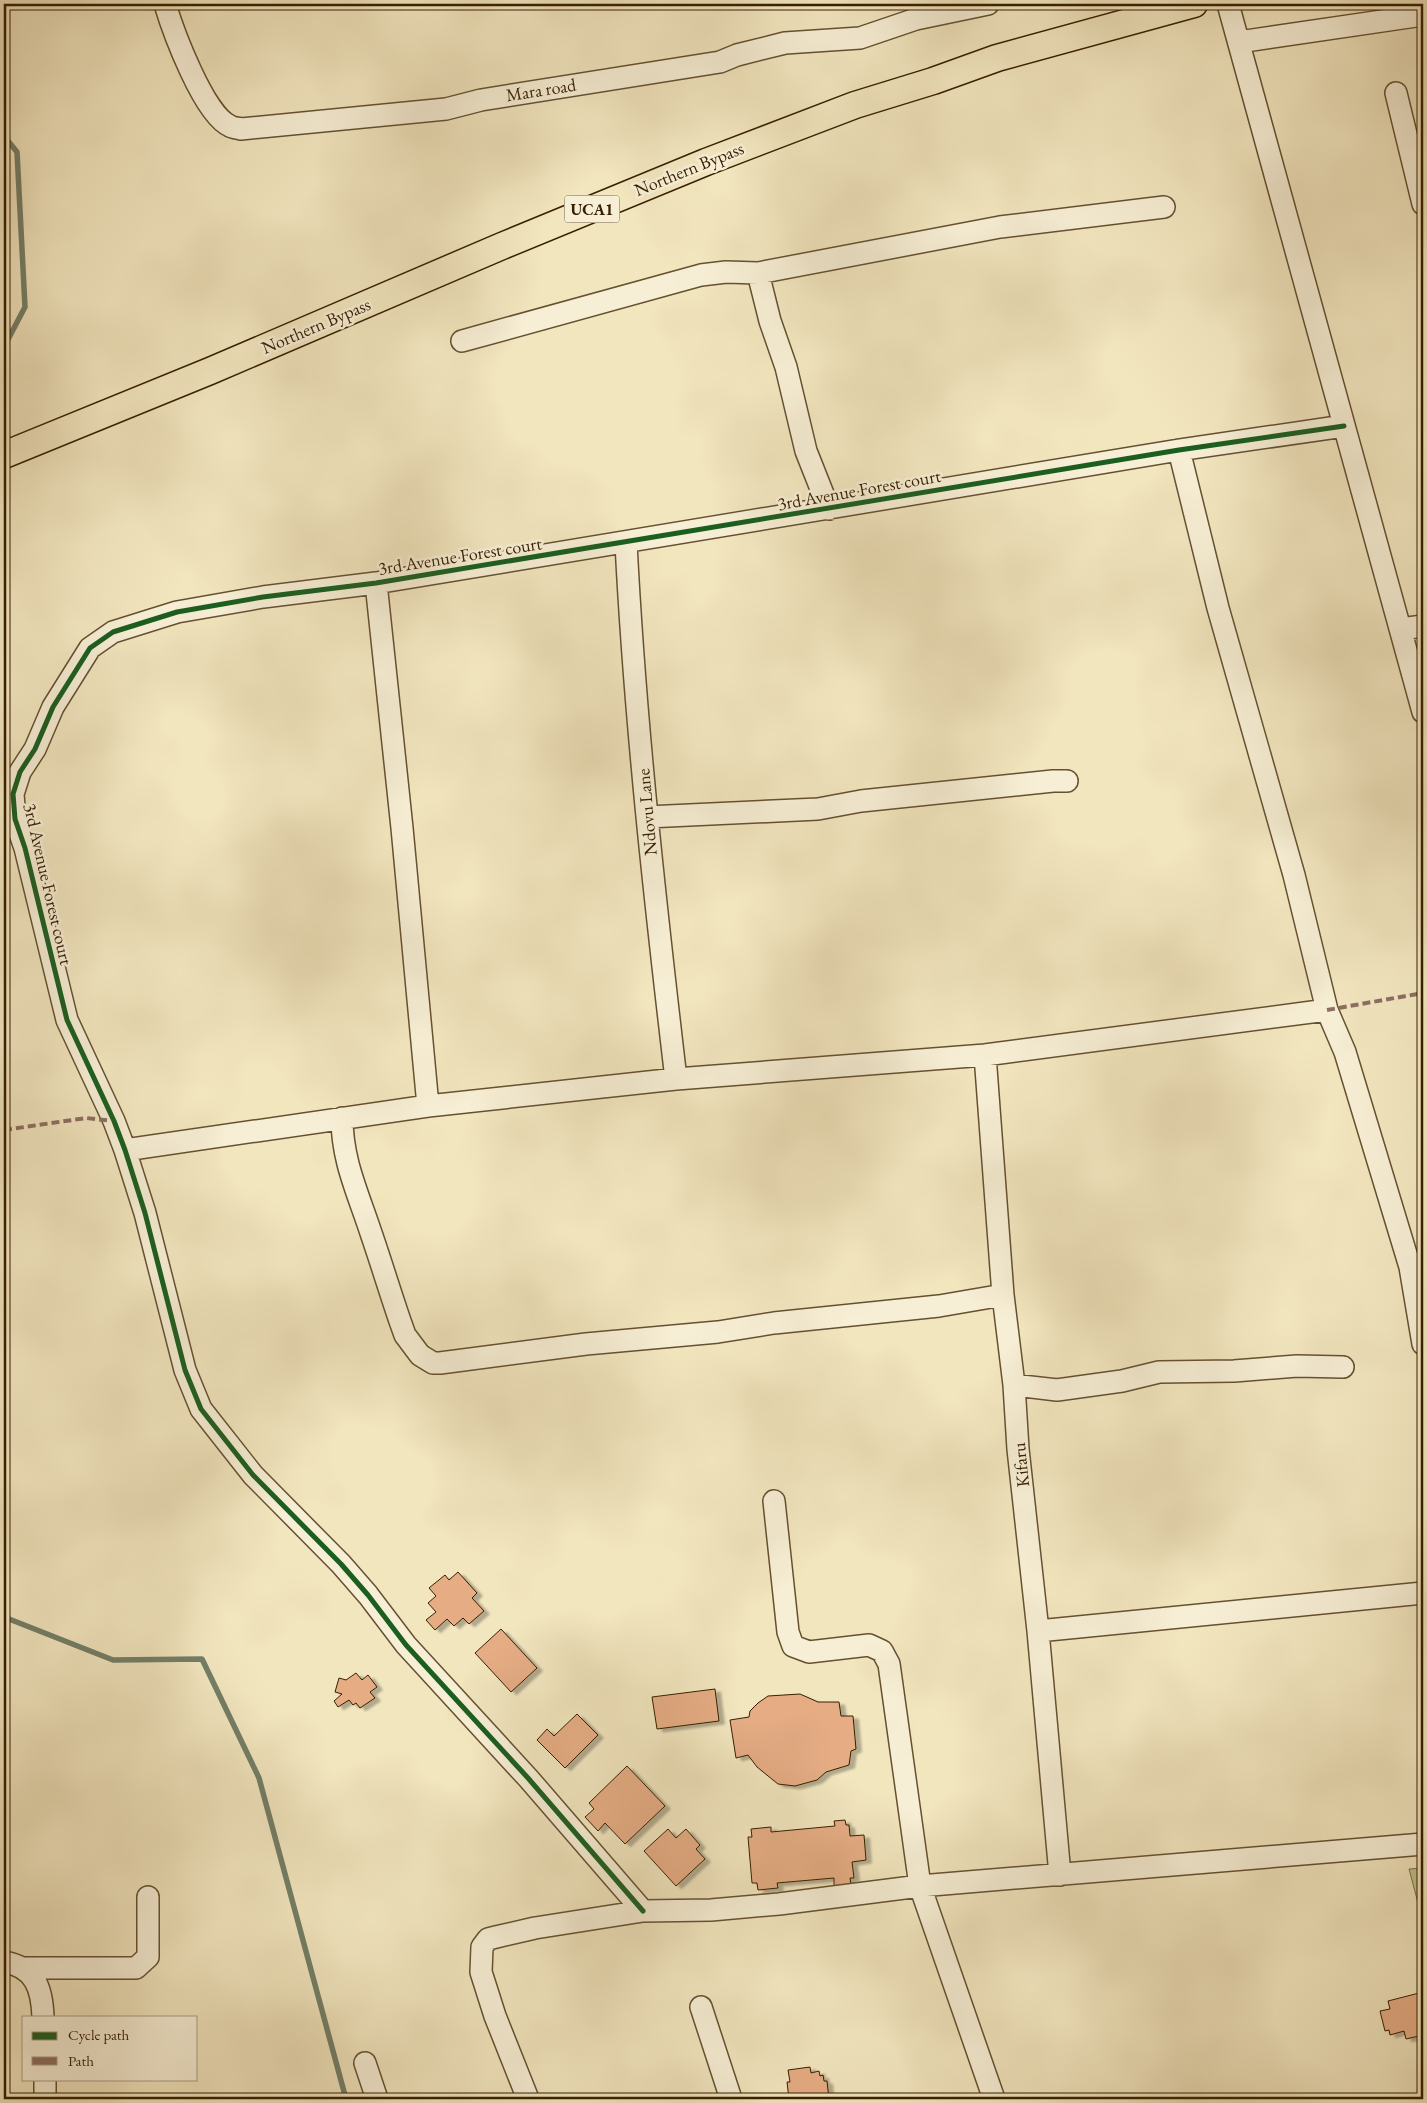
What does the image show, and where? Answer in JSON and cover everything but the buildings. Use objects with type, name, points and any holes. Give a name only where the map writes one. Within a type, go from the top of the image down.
[{"type":"main road","name":"Northern Bypass","points":[[4,455],[210,371],[688,169],[846,108],[933,81],[997,58],[1194,4]]},
{"type":"street","name":"Mara road","points":[[164,4],[191,70],[212,110],[229,126],[241,129],[446,109],[489,98],[720,62],[737,55],[785,43],[860,38],[916,19],[988,4]]},
{"type":"street","points":[[1228,4],[1423,712]]},
{"type":"street","points":[[1238,42],[1423,15]]},
{"type":"street","points":[[1396,93],[1423,204]]},
{"type":"street","points":[[462,341],[701,274],[758,273],[1000,227],[1164,206]]},
{"type":"street","points":[[758,273],[770,321],[786,367],[806,451],[829,509]]},
{"type":"street","name":"3rd Avenue Forest court","points":[[643,1911],[528,1778],[406,1645],[368,1595],[341,1564],[253,1475],[201,1409],[185,1370],[145,1213],[125,1150],[114,1121],[67,1020],[25,848],[15,819],[13,794],[20,772],[34,749],[53,707],[90,648],[113,632],[177,612],[376,583],[1179,450],[1344,426]]},
{"type":"street","points":[[1179,450],[1218,608],[1294,875],[1327,1010],[1345,1052],[1410,1267],[1423,1344]]},
{"type":"street","name":"Ndovu Lane","points":[[626,543],[631,642],[647,817],[676,1079]]},
{"type":"street","points":[[376,583],[402,828],[428,1106]]},
{"type":"street","points":[[1401,629],[1423,626]]},
{"type":"street","points":[[647,817],[818,810],[861,801],[1067,781]]},
{"type":"street","points":[[125,1150],[428,1106],[676,1079],[985,1055],[1327,1010]]},
{"type":"street","name":"Kifaru","points":[[985,1055],[1003,1295],[1014,1385],[1018,1449],[1038,1631],[1060,1875]]},
{"type":"street","points":[[342,1118],[344,1147],[350,1177],[371,1232],[405,1335],[420,1355],[433,1362],[462,1361],[586,1344],[718,1332],[774,1323],[939,1306],[1003,1295]]},
{"type":"street","points":[[1410,1267],[1423,1290]]},
{"type":"street","points":[[1014,1385],[1057,1390],[1122,1381],[1159,1372],[1234,1372],[1297,1366],[1343,1367]]},
{"type":"street","points":[[774,1501],[788,1632],[793,1646],[809,1652],[868,1646],[882,1651],[889,1664],[920,1886],[994,2099]]},
{"type":"street","points":[[1038,1631],[1423,1593]]},
{"type":"street","points":[[528,2099],[495,2016],[481,1972],[482,1947],[488,1939],[527,1929],[643,1911],[740,1908],[920,1886],[1423,1844]]},
{"type":"street","points":[[14,1965],[136,1968],[148,1957],[148,1897]]},
{"type":"street","points":[[14,1965],[32,1975],[40,1990],[43,2016]]},
{"type":"street","points":[[701,2007],[731,2099]]},
{"type":"street","points":[[365,2063],[377,2099]]},
{"type":"street","points":[[45,2080],[45,2099]]},
{"type":"green space","points":[[1423,1868],[1423,1922],[1409,1869]]},
{"type":"waterway","points":[[4,136],[17,152],[25,307],[4,347]]},
{"type":"waterway","points":[[4,1617],[113,1660],[202,1659],[259,1778],[346,2099]]},
{"type":"marked path","points":[[1327,1010],[1423,993]]},
{"type":"marked path","points":[[4,1130],[86,1118],[114,1121]]},
{"type":"cycle path","points":[[643,1911],[528,1778],[406,1645],[368,1595],[341,1564],[253,1475],[201,1409],[185,1370],[145,1213],[125,1150],[114,1121],[67,1020],[25,848],[15,819],[13,794],[20,772],[35,749],[53,707],[90,648],[113,632],[177,612],[263,597],[376,583],[1179,450],[1344,426]]}]
